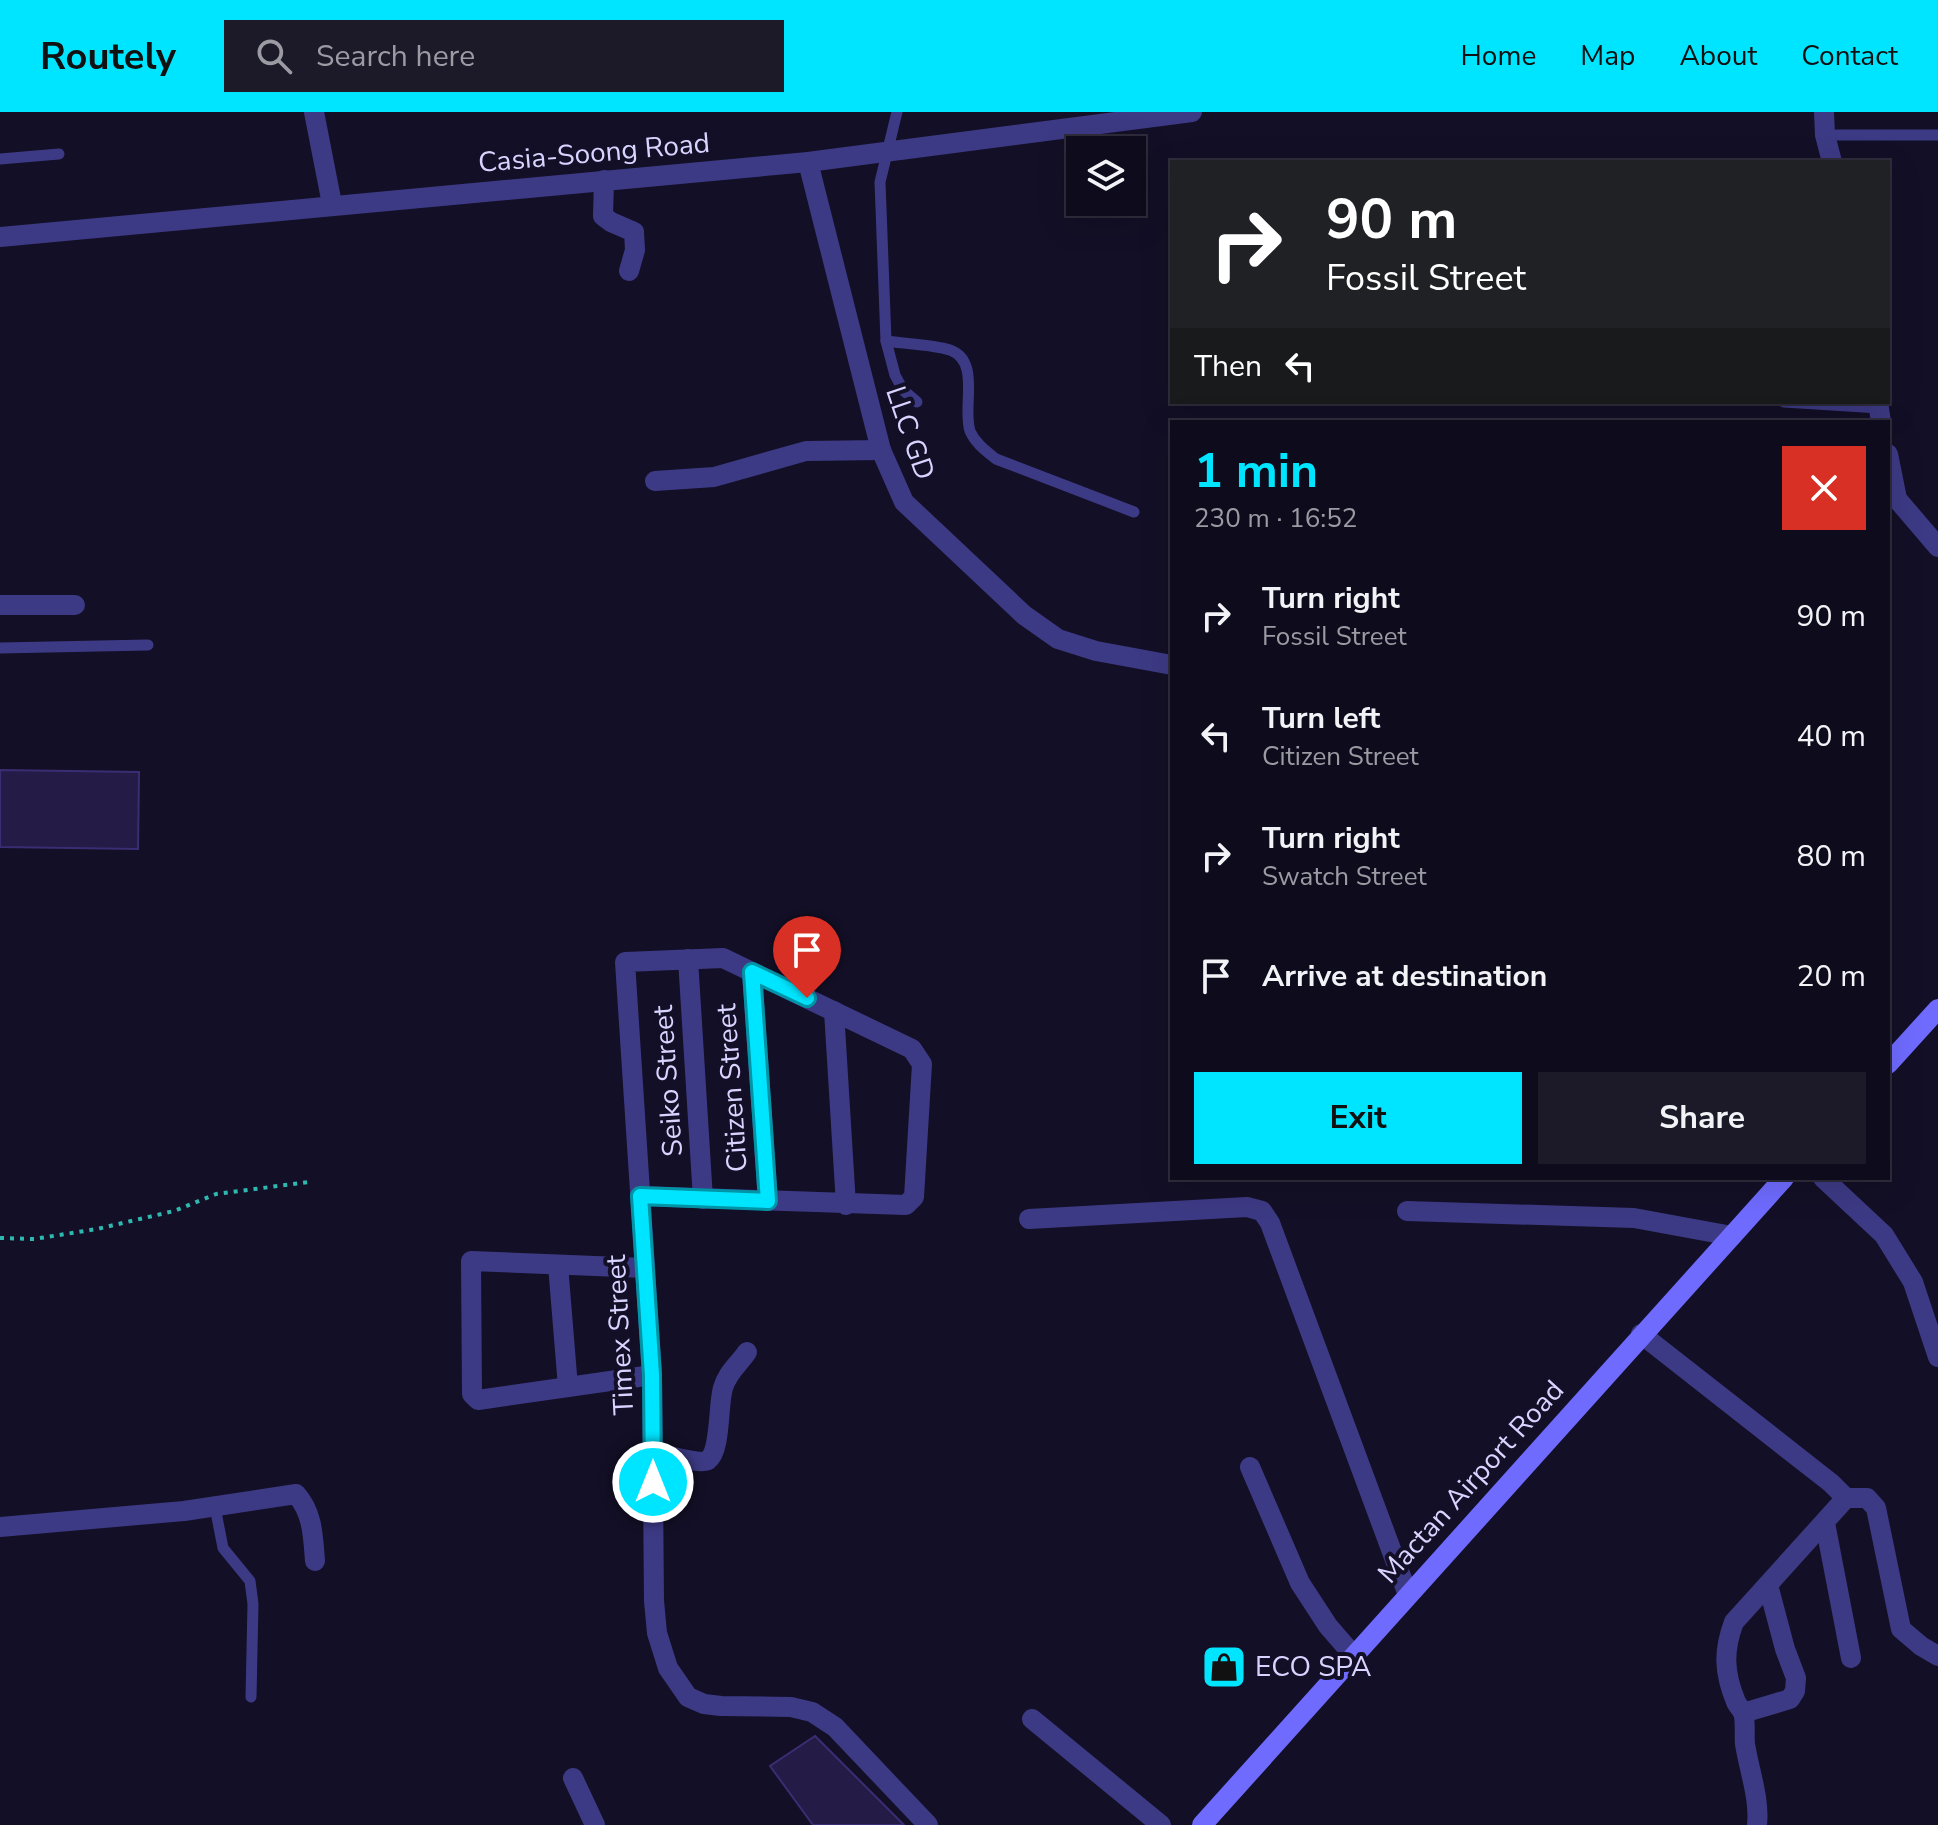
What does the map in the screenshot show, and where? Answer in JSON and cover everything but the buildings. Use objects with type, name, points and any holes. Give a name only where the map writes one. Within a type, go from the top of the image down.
[{"type":"main road","points":[[1890,1062],[1938,1009]]},
{"type":"main road","name":"Mactan Airport Road","points":[[1205,1824],[1782,1180]]},
{"type":"street","points":[[314,112],[332,204]]},
{"type":"street","name":"Casia-Soong Road","points":[[0,237],[808,162],[1192,112]]},
{"type":"street","points":[[1824,112],[1825,135],[1831,160]]},
{"type":"street","name":"LLC GD","points":[[808,162],[881,450],[904,502],[1024,615],[1058,639],[1096,651],[1170,665]]},
{"type":"street","points":[[604,180],[603,216],[634,232],[635,250],[629,271]]},
{"type":"street","points":[[655,481],[714,477],[806,451],[881,450]]},
{"type":"street","points":[[1890,464],[1897,499],[1938,547]]},
{"type":"street","points":[[0,605],[75,605]]},
{"type":"street","points":[[640,1196],[846,1205],[906,1205],[914,1197],[922,1064],[912,1049],[723,958],[688,959]]},
{"type":"street","name":"Timex Street","points":[[688,959],[625,962],[652,1375],[657,1633],[668,1668],[688,1697],[704,1704],[791,1707],[812,1712],[835,1727],[928,1825]]},
{"type":"street","name":"Seiko Street","points":[[688,959],[703,1199]]},
{"type":"street","name":"Citizen Street","points":[[752,972],[768,1201]]},
{"type":"street","points":[[834,1011],[846,1205]]},
{"type":"street","points":[[1825,1180],[1884,1235],[1913,1282],[1938,1357]]},
{"type":"street","points":[[1029,1219],[1247,1207],[1262,1211],[1270,1223],[1408,1595]]},
{"type":"street","points":[[1407,1211],[1634,1218],[1732,1236]]},
{"type":"street","points":[[645,1268],[471,1261],[472,1394],[478,1400],[652,1375]]},
{"type":"street","points":[[558,1265],[568,1387]]},
{"type":"street","points":[[1641,1334],[1846,1498],[1867,1498],[1876,1508],[1901,1629],[1938,1656]]},
{"type":"street","points":[[653,1452],[702,1462],[707,1460],[715,1447],[722,1390],[734,1367],[747,1352]]},
{"type":"street","points":[[1250,1467],[1300,1583],[1328,1626],[1354,1656]]},
{"type":"street","points":[[0,1527],[215,1507],[296,1494],[306,1505],[312,1525],[315,1561]]},
{"type":"street","points":[[1757,1825],[1758,1811],[1743,1713],[1732,1688],[1724,1654],[1726,1641],[1734,1622],[1846,1498]]},
{"type":"street","points":[[1825,1523],[1851,1658]]},
{"type":"street","points":[[1743,1713],[1790,1699],[1795,1691],[1796,1678],[1768,1585]]},
{"type":"street","points":[[1032,1719],[1161,1825]]},
{"type":"street","points":[[573,1778],[595,1825]]},
{"type":"lane","points":[[897,112],[880,182],[886,341],[895,375],[903,390],[917,402]]},
{"type":"lane","points":[[1825,135],[1938,135]]},
{"type":"lane","points":[[0,159],[59,154]]},
{"type":"lane","points":[[886,341],[951,350],[960,357],[967,366],[970,430],[980,446],[996,459],[1134,512]]},
{"type":"lane","points":[[1805,404],[1879,411]]},
{"type":"lane","points":[[0,648],[148,645]]},
{"type":"lane","points":[[215,1507],[223,1548],[250,1581],[253,1604],[251,1697]]},
{"type":"path","points":[[0,1238],[34,1239],[97,1229],[174,1211],[216,1194],[309,1182]]},
{"type":"place","name":"ECO SPA","points":[[1224,1667]]},
{"type":"route","points":[[653,1482],[652,1375],[640,1196],[768,1201],[752,972],[807,998]]}]
